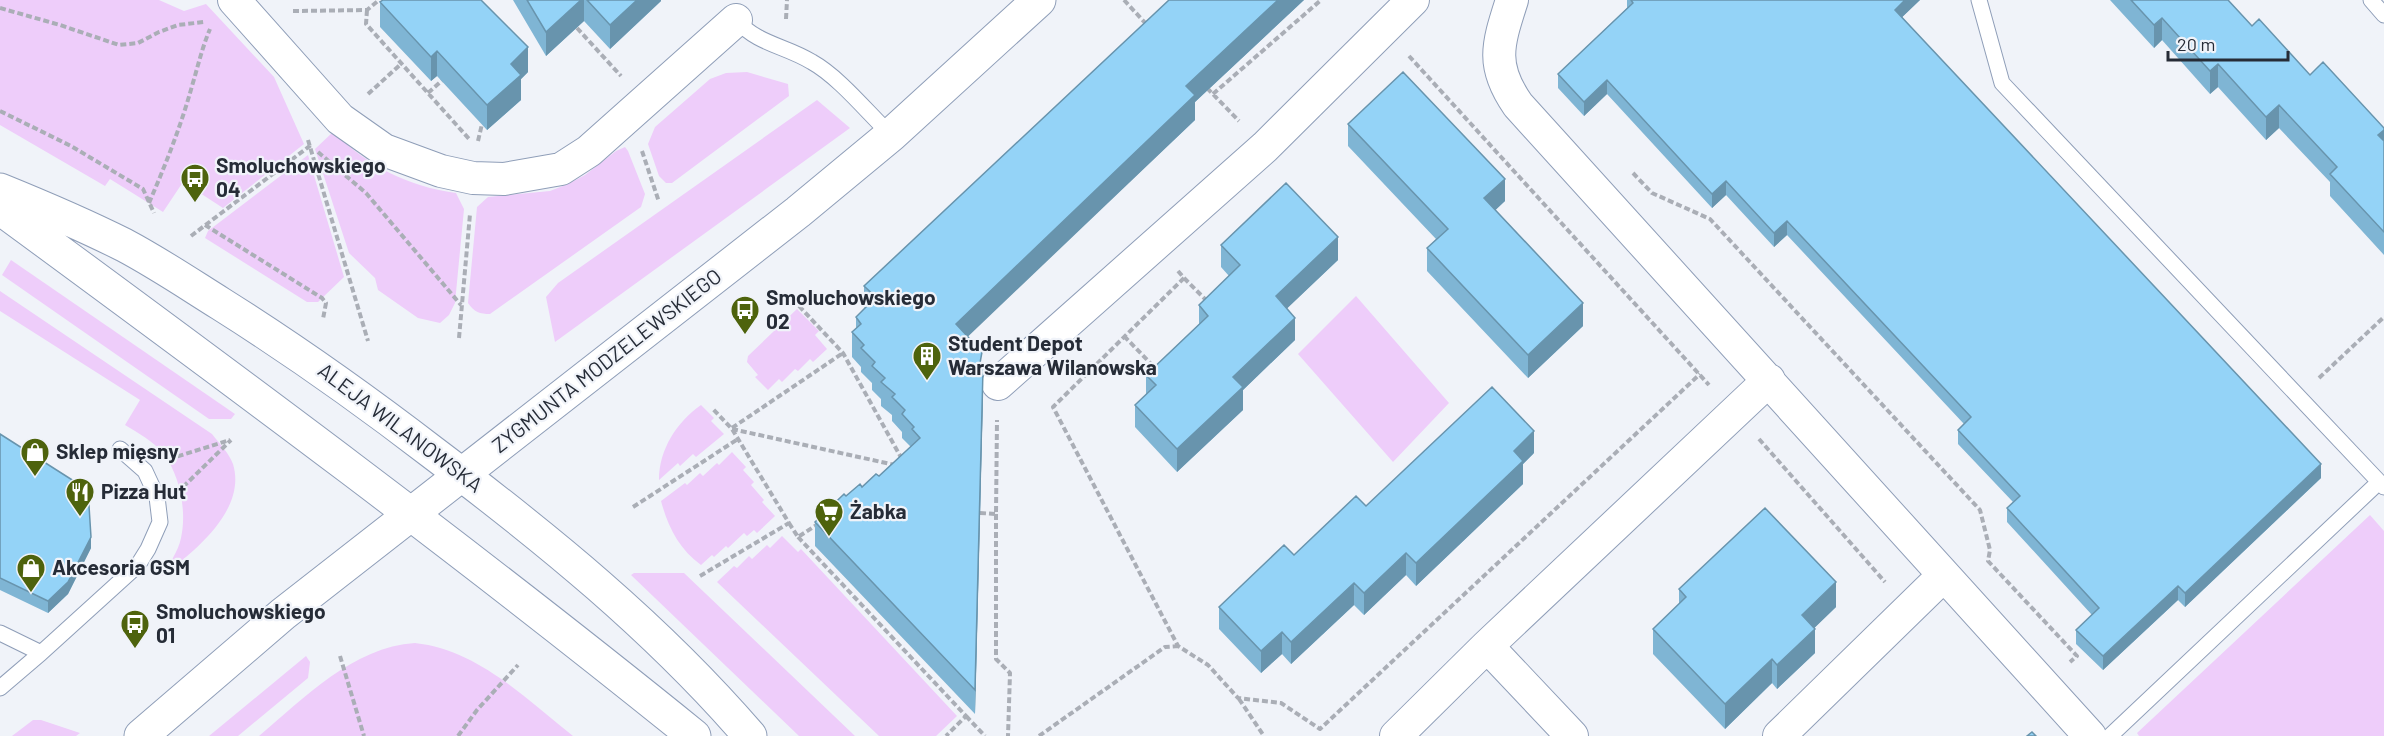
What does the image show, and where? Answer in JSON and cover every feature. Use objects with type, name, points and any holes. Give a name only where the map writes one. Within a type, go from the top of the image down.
[{"type":"main road","name":"ZYGMUNTA MODZELEWSKIEGO","points":[[141,736],[283,614],[755,246],[891,135],[1039,0]]},
{"type":"main road","name":"ALEJA WILANOWSKA","points":[[0,190],[64,216],[160,266],[297,353],[529,525],[638,619],[714,694],[750,736]]},
{"type":"main road","points":[[0,208],[554,623],[694,736]]},
{"type":"street","points":[[998,384],[1265,147],[1413,0]]},
{"type":"street","points":[[1512,0],[1500,49],[1500,72],[1506,89],[1525,113],[2090,736]]},
{"type":"street","points":[[239,6],[340,119],[384,150],[441,171],[473,178],[504,179],[561,169],[589,151],[735,20]]},
{"type":"street","points":[[1396,736],[1487,646],[1769,380]]},
{"type":"street","points":[[1779,736],[1944,575]]},
{"type":"street","points":[[1487,646],[1572,736]]},
{"type":"lane","points":[[1979,0],[2002,83],[2382,484],[2110,736]]},
{"type":"lane","points":[[2371,0],[2384,15]]},
{"type":"lane","points":[[735,20],[747,33],[813,62],[831,76],[891,135]]},
{"type":"lane","points":[[0,688],[138,565],[148,549],[160,522],[157,497],[146,471],[120,449]]},
{"type":"lane","points":[[0,633],[41,653]]},
{"type":"path","points":[[239,6],[367,10],[379,0]]},
{"type":"path","points":[[1124,0],[1155,33]]},
{"type":"path","points":[[1213,94],[1321,0]]},
{"type":"path","points":[[0,8],[119,45],[138,43],[178,25],[213,21],[198,57],[192,86],[161,176],[149,203]]},
{"type":"path","points":[[367,10],[366,24],[476,146],[482,124]]},
{"type":"path","points":[[1384,28],[1700,374],[1908,608]]},
{"type":"path","points":[[191,236],[310,146],[401,64]]},
{"type":"path","points":[[428,93],[448,75]]},
{"type":"path","points":[[0,111],[71,146],[143,189],[154,213]]},
{"type":"path","points":[[303,130],[310,146],[368,340]]},
{"type":"path","points":[[310,146],[366,193],[461,305]]},
{"type":"path","points":[[641,148],[659,202]]},
{"type":"path","points":[[1628,167],[1652,193],[1710,219],[1980,510],[1990,550],[1988,561],[2077,656],[2066,666]]},
{"type":"path","points":[[459,338],[473,178]]},
{"type":"path","points":[[206,225],[322,298],[326,303],[322,318]]},
{"type":"path","points":[[1172,264],[1216,311]]},
{"type":"path","points":[[1184,278],[1053,407],[1178,646],[1208,665],[1238,698],[1264,736]]},
{"type":"path","points":[[732,429],[906,468],[843,353],[799,306]]},
{"type":"path","points":[[2300,396],[2384,317]]},
{"type":"path","points":[[1124,336],[1157,370]]},
{"type":"path","points":[[732,429],[843,353]]},
{"type":"path","points":[[1238,698],[1281,703],[1320,729],[1700,374]]},
{"type":"path","points":[[998,384],[996,659],[1010,673],[1008,736]]},
{"type":"path","points":[[712,408],[732,429],[798,537],[985,736]]},
{"type":"path","points":[[633,507],[738,439]]},
{"type":"path","points":[[137,464],[172,458],[231,440],[158,510]]},
{"type":"path","points":[[980,513],[996,514]]},
{"type":"path","points":[[798,537],[828,518]]},
{"type":"path","points":[[700,576],[789,523]]},
{"type":"path","points":[[1039,736],[1165,647],[1178,646]]},
{"type":"path","points":[[340,656],[364,736]]},
{"type":"path","points":[[458,736],[477,710],[518,665]]},
{"type":"path","points":[[946,736],[966,716]]},
{"type":"shaded area","points":[[0,0],[159,0],[184,11],[206,4],[274,77],[304,144],[223,208],[183,182],[163,212],[110,179],[105,186],[0,125]]},
{"type":"shaded area","points":[[747,72],[788,84],[789,96],[672,183],[666,183],[659,176],[648,144],[655,127],[710,79],[726,73]]},
{"type":"shaded area","points":[[817,100],[850,128],[555,342],[546,297],[558,283]]},
{"type":"shaded area","points":[[333,132],[360,155],[389,173],[421,185],[456,193],[464,209],[455,303],[449,315],[440,323],[418,318],[378,290],[375,278],[349,253],[315,149]]},
{"type":"shaded area","points":[[625,147],[645,194],[641,207],[490,314],[480,313],[473,309],[468,303],[477,207],[488,197],[550,191],[568,184]]},
{"type":"shaded area","points":[[308,155],[344,277],[318,302],[307,302],[205,238],[208,231]]},
{"type":"shaded area","points":[[11,260],[235,414],[231,419],[209,419],[2,275]]},
{"type":"shaded area","points":[[0,291],[212,434],[229,456],[233,464],[235,481],[232,498],[225,513],[215,528],[189,555],[162,576],[180,543],[183,527],[181,494],[174,472],[163,453],[150,441],[125,425],[140,400],[0,311]]},
{"type":"shaded area","points":[[1356,296],[1449,403],[1393,462],[1298,354]]},
{"type":"shaded area","points":[[797,309],[819,331],[815,335],[827,349],[813,362],[810,359],[798,371],[795,369],[782,382],[779,379],[768,390],[755,377],[758,375],[747,362],[748,356]]},
{"type":"shaded area","points":[[701,405],[714,418],[711,421],[724,434],[696,457],[693,454],[680,466],[678,463],[659,480],[662,458],[671,437],[684,420]]},
{"type":"shaded area","points":[[732,452],[746,467],[743,470],[754,482],[751,485],[775,516],[757,533],[754,530],[747,536],[744,533],[728,548],[726,546],[701,565],[686,552],[675,537],[661,501],[685,483],[687,485],[700,473],[703,476],[717,463],[719,465]]},
{"type":"shaded area","points":[[2370,515],[2384,531],[2384,736],[2139,736],[2137,733]]},
{"type":"shaded area","points":[[782,536],[798,552],[801,549],[957,716],[936,736],[879,736],[717,582],[734,566],[737,568],[749,556],[752,559],[767,545],[770,548]]},
{"type":"shaded area","points":[[634,573],[684,573],[855,736],[799,736],[631,575]]},
{"type":"shaded area","points":[[415,643],[438,647],[480,665],[519,692],[573,736],[259,736],[312,691],[350,664],[392,647]]},
{"type":"shaded area","points":[[306,656],[310,662],[308,678],[238,736],[209,736]]},
{"type":"shaded area","points":[[33,720],[41,720],[80,733],[76,736],[12,736]]},
{"type":"building","points":[[383,0],[481,0],[528,47],[511,64],[521,75],[487,105],[437,51],[431,57],[380,2]]},
{"type":"building","points":[[527,0],[581,0],[546,32]]},
{"type":"building","points":[[587,0],[637,0],[610,25]]},
{"type":"building","name":"Student Depot Warszawa Wilanowska","points":[[1169,0],[1278,0],[1186,86],[1195,95],[956,324],[982,352],[980,363],[983,369],[975,690],[815,522],[844,494],[846,496],[860,484],[862,487],[876,474],[879,476],[920,438],[902,414],[905,410],[892,397],[895,394],[881,382],[885,378],[872,366],[875,362],[861,348],[864,345],[852,332],[861,324],[856,317],[876,297],[864,286]]},
{"type":"building","points":[[1631,0],[1905,0],[1895,10],[2321,464],[2185,593],[2178,586],[2103,656],[2076,630],[2099,608],[2007,508],[2020,496],[1958,430],[1971,417],[1787,221],[1774,233],[1726,181],[1712,194],[1607,80],[1584,102],[1558,74],[1633,3]]},
{"type":"building","points":[[2131,0],[2228,0],[2252,26],[2259,19],[2310,75],[2323,62],[2384,128],[2378,135],[2384,141],[2384,232],[2330,174],[2337,167],[2279,105],[2266,117],[2218,64],[2210,71],[2162,18],[2154,25]]},
{"type":"building","points":[[1403,72],[1505,179],[1484,198],[1583,303],[1528,355],[1427,248],[1448,229],[1348,124]]},
{"type":"building","points":[[1286,183],[1338,237],[1276,296],[1295,318],[1233,377],[1243,387],[1177,449],[1135,405],[1156,385],[1146,375],[1208,316],[1199,305],[1240,265],[1221,245]]},
{"type":"building","points":[[1492,387],[1534,431],[1514,451],[1523,461],[1416,563],[1406,553],[1364,593],[1354,583],[1291,642],[1282,632],[1261,651],[1219,607],[1284,545],[1294,555],[1356,496],[1366,506]]},
{"type":"building","points":[[0,434],[88,490],[91,537],[68,582],[48,601],[0,578]]},
{"type":"building","points":[[1765,508],[1836,582],[1802,615],[1815,629],[1777,665],[1772,659],[1725,704],[1653,629],[1686,597],[1679,589]]},
{"type":"place","name":"Smoluchowskiego 04","points":[[195,204]]},
{"type":"place","name":"Smoluchowskiego 02","points":[[745,336]]},
{"type":"place","name":"Student Depot Warszawa Wilanowska","points":[[927,382]]},
{"type":"place","name":"Sklep mięsny","points":[[35,478]]},
{"type":"place","name":"Pizza Hut","points":[[80,518]]},
{"type":"place","name":"Żabka","points":[[829,538]]},
{"type":"place","name":"Akcesoria GSM","points":[[31,594]]},
{"type":"place","name":"Smoluchowskiego 01","points":[[135,650]]}]
